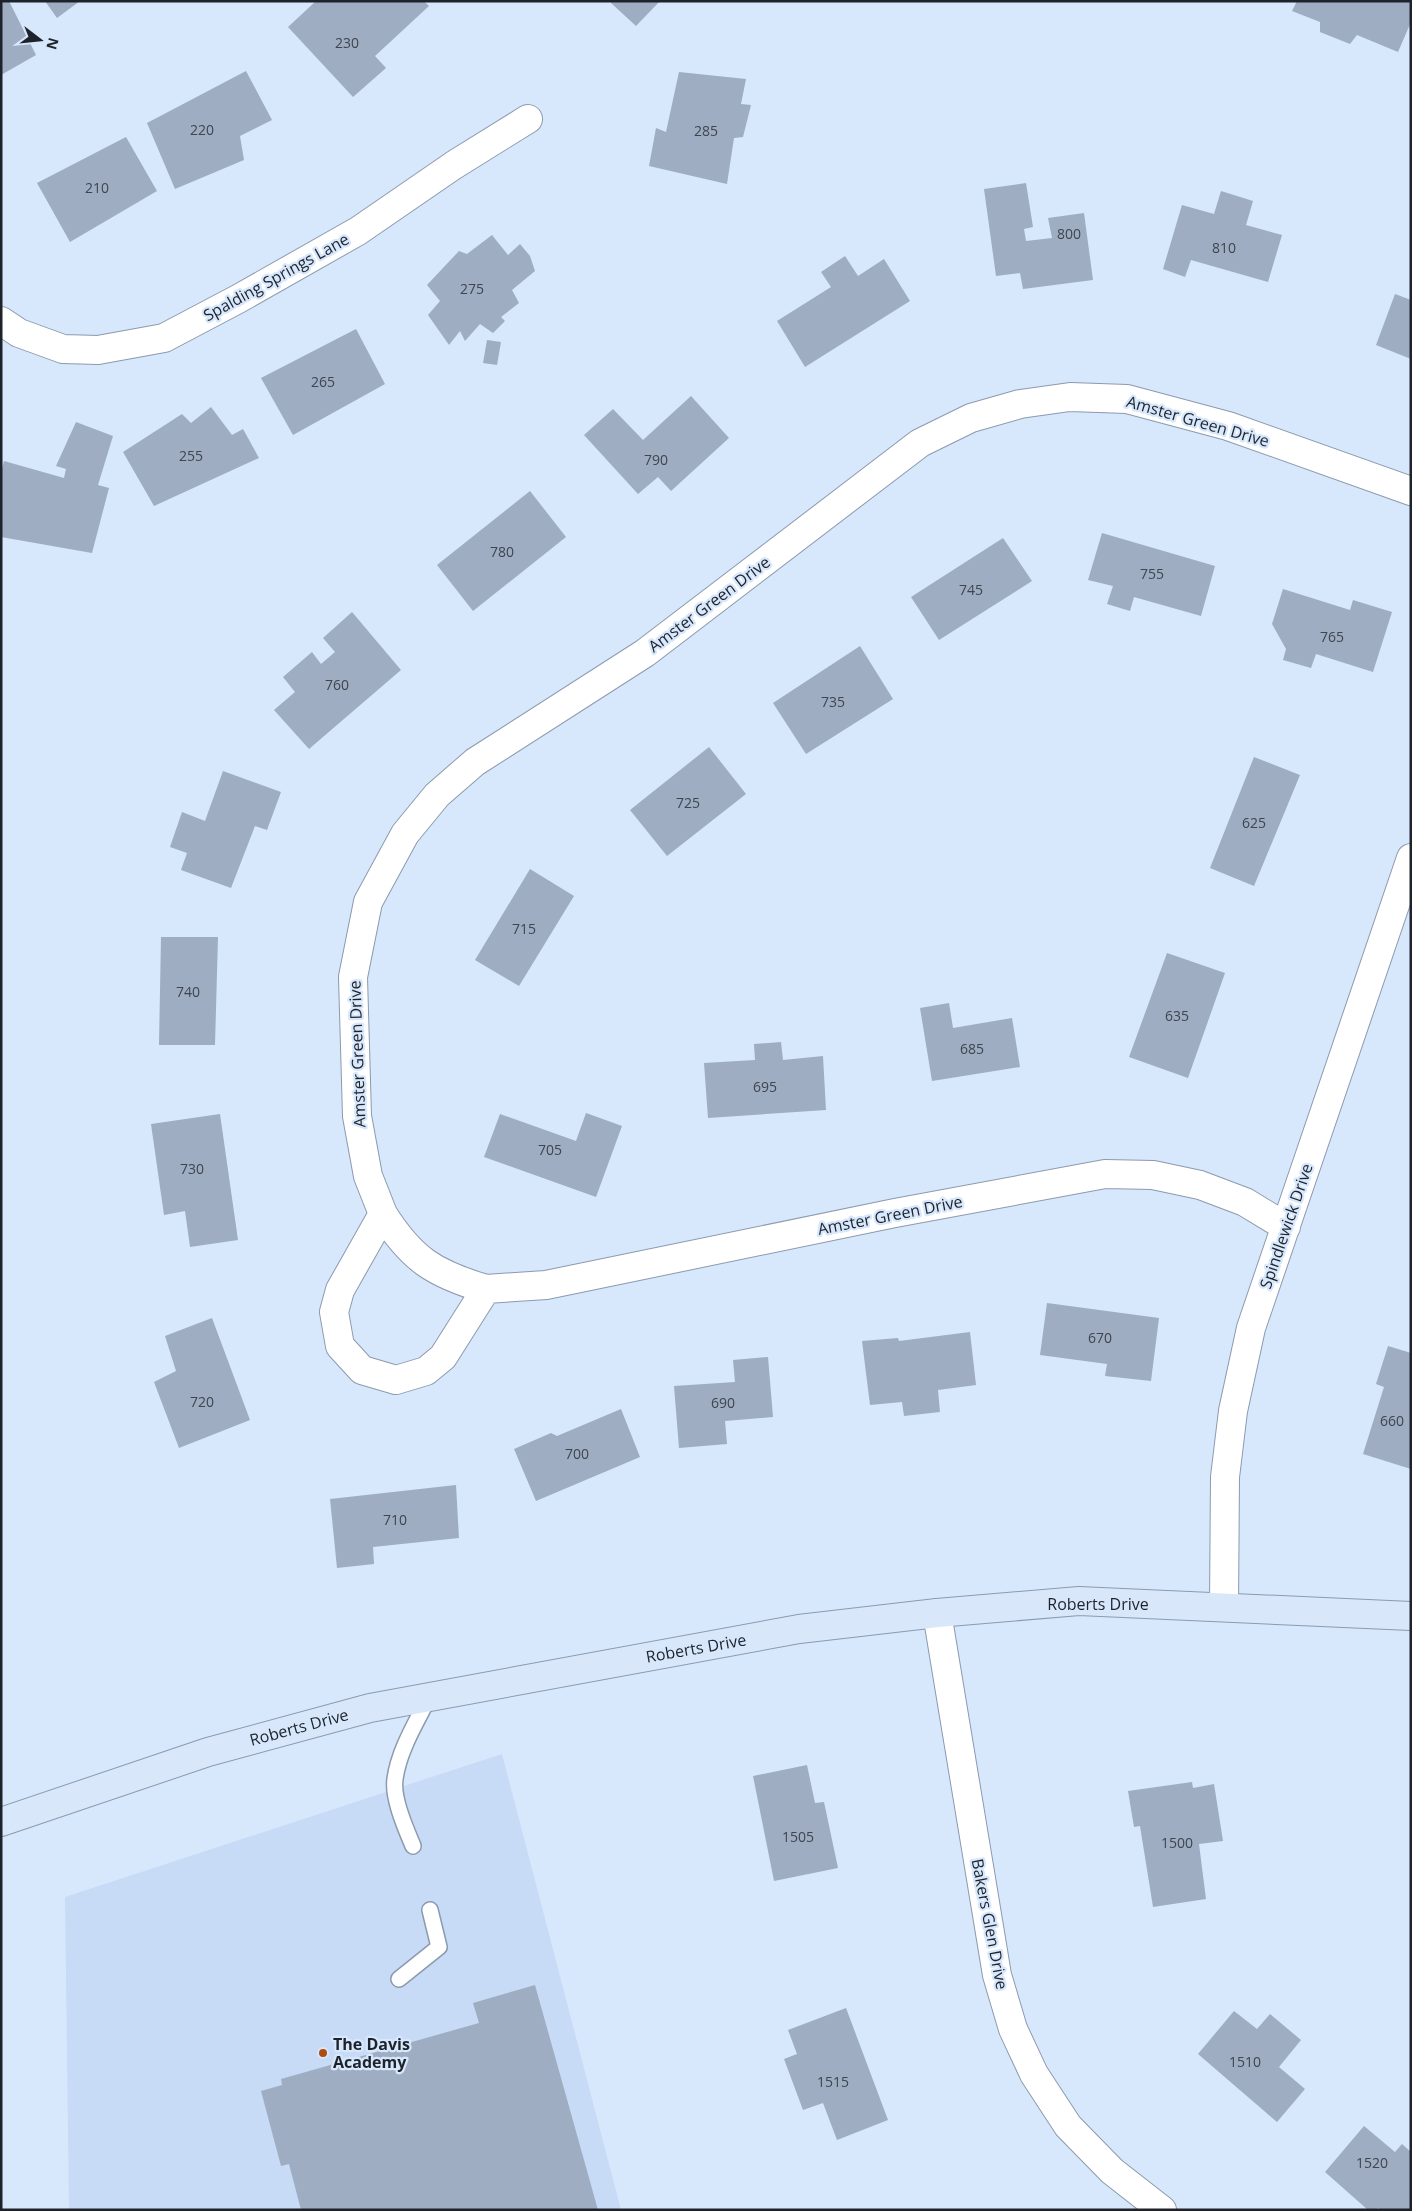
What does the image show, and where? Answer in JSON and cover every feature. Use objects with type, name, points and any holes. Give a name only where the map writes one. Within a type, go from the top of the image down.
[{"type":"street","name":"Spalding Springs Lane","points":[[1,321],[19,333],[62,349],[98,350],[164,338],[238,299],[358,231],[454,165],[528,119]]},
{"type":"street","name":"Amster Green Drive","points":[[1286,1227],[1245,1202],[1200,1185],[1153,1176],[1105,1174],[895,1213],[546,1286],[486,1290],[453,1279],[424,1263],[398,1238],[383,1214],[368,1176],[357,1116],[353,977],[368,902],[405,834],[437,795],[474,762],[645,653],[920,443],[971,418],[1020,404],[1070,397],[1127,399],[1228,426],[1411,491]]},
{"type":"street","name":"Spindlewick Drive","points":[[1224,1606],[1225,1477],[1232,1411],[1251,1328],[1411,858]]},
{"type":"street","points":[[383,1214],[340,1290],[334,1312],[340,1346],[362,1370],[396,1380],[426,1370],[443,1357],[486,1290]]},
{"type":"street","name":"Roberts Drive","points":[[1,1822],[208,1752],[370,1708],[799,1630],[937,1613],[1080,1601],[1224,1606],[1411,1616]]},
{"type":"street","name":"Bakers Glen Drive","points":[[937,1613],[997,1975],[1013,2029],[1034,2074],[1068,2126],[1112,2171],[1162,2210]]},
{"type":"lane","points":[[413,1846],[401,1820],[394,1781],[401,1753],[430,1697]]},
{"type":"lane","points":[[399,1979],[439,1947],[430,1910]]},
{"type":"shaded area","name":"The Davis Academy","points":[[502,1754],[621,2210],[69,2210],[65,1897]]},
{"type":"building","points":[[1,1],[9,1],[36,55],[1,75]]},
{"type":"building","points":[[45,1],[80,1],[57,18]]},
{"type":"building","points":[[316,1],[424,1],[429,6],[375,56],[386,68],[353,97],[288,27]]},
{"type":"building","points":[[612,1],[660,1],[636,26],[611,3]]},
{"type":"building","points":[[1297,1],[1411,1],[1411,22],[1398,52],[1357,35],[1350,44],[1320,32],[1320,22],[1292,11]]},
{"type":"building","points":[[246,71],[272,120],[240,136],[244,160],[175,189],[147,123]]},
{"type":"building","points":[[679,72],[746,79],[741,104],[751,105],[743,137],[734,138],[727,184],[649,166],[656,128],[666,132]]},
{"type":"building","points":[[126,137],[157,191],[70,242],[37,183]]},
{"type":"building","points":[[1026,183],[1033,227],[1024,229],[1026,241],[1052,238],[1048,218],[1084,213],[1093,280],[1023,289],[1020,273],[996,276],[984,189]]},
{"type":"building","points":[[1221,191],[1253,201],[1246,225],[1282,235],[1268,282],[1191,260],[1185,277],[1163,269],[1182,205],[1214,214]]},
{"type":"building","points":[[492,235],[508,255],[520,244],[530,256],[535,271],[512,290],[519,303],[501,317],[505,321],[493,333],[480,324],[465,341],[460,331],[449,345],[428,315],[440,301],[427,285],[459,251],[467,254]]},
{"type":"building","points":[[845,256],[858,276],[884,259],[910,301],[805,367],[777,321],[831,287],[821,272]]},
{"type":"building","points":[[1395,294],[1411,300],[1411,359],[1376,345]]},
{"type":"building","points":[[356,329],[385,384],[293,435],[261,378]]},
{"type":"building","points":[[487,340],[501,342],[497,365],[483,363]]},
{"type":"building","points":[[691,396],[729,438],[671,491],[658,477],[638,494],[584,435],[613,409],[643,440]]},
{"type":"building","points":[[211,407],[232,435],[243,429],[259,458],[154,506],[123,452],[182,414],[191,423]]},
{"type":"building","points":[[76,422],[113,436],[98,485],[109,488],[92,553],[1,537],[1,472],[4,461],[64,478],[66,469],[56,466]]},
{"type":"building","points":[[530,491],[566,537],[473,611],[437,565]]},
{"type":"building","points":[[1102,533],[1215,566],[1201,616],[1134,597],[1130,611],[1107,604],[1113,586],[1088,580]]},
{"type":"building","points":[[1003,538],[1032,581],[939,640],[911,597]]},
{"type":"building","points":[[1283,589],[1350,610],[1353,600],[1392,612],[1373,672],[1316,654],[1311,668],[1283,660],[1286,649],[1272,624]]},
{"type":"building","points":[[352,612],[401,670],[309,749],[274,710],[295,692],[283,677],[312,652],[321,664],[335,652],[323,638]]},
{"type":"building","points":[[860,646],[893,699],[806,754],[773,703]]},
{"type":"building","points":[[709,747],[746,794],[667,856],[630,810]]},
{"type":"building","points":[[1254,757],[1300,775],[1254,886],[1210,868]]},
{"type":"building","points":[[223,771],[281,792],[267,830],[255,826],[231,888],[181,870],[187,853],[170,847],[182,812],[205,821]]},
{"type":"building","points":[[530,869],[574,896],[519,986],[475,960]]},
{"type":"building","points":[[161,937],[218,937],[215,1045],[159,1045]]},
{"type":"building","points":[[1167,953],[1225,973],[1188,1078],[1129,1057]]},
{"type":"building","points":[[949,1003],[953,1028],[1012,1018],[1020,1067],[932,1081],[920,1008]]},
{"type":"building","points":[[781,1042],[783,1060],[823,1056],[826,1110],[708,1118],[704,1063],[755,1060],[754,1044]]},
{"type":"building","points":[[586,1113],[622,1126],[596,1197],[484,1157],[500,1114],[576,1141]]},
{"type":"building","points":[[220,1114],[238,1240],[190,1247],[185,1211],[164,1215],[151,1124]]},
{"type":"building","points":[[1047,1303],[1159,1318],[1151,1381],[1105,1376],[1107,1364],[1040,1355]]},
{"type":"building","points":[[212,1318],[250,1420],[179,1448],[154,1382],[176,1371],[165,1336]]},
{"type":"building","points":[[970,1332],[976,1385],[938,1390],[940,1412],[904,1416],[902,1402],[870,1405],[862,1341],[898,1338],[899,1341]]},
{"type":"building","points":[[1388,1346],[1411,1353],[1411,1469],[1363,1454],[1384,1387],[1376,1384]]},
{"type":"building","points":[[768,1357],[773,1417],[725,1421],[727,1444],[679,1448],[674,1386],[735,1382],[733,1360]]},
{"type":"building","points":[[621,1409],[640,1457],[536,1501],[514,1449],[551,1433],[557,1436]]},
{"type":"building","points":[[456,1485],[459,1538],[373,1547],[374,1564],[337,1568],[330,1499]]},
{"type":"building","points":[[807,1765],[815,1803],[824,1802],[838,1868],[774,1881],[753,1776]]},
{"type":"building","points":[[1192,1782],[1193,1788],[1214,1784],[1223,1841],[1199,1844],[1206,1899],[1153,1907],[1140,1826],[1134,1827],[1128,1791]]},
{"type":"building","points":[[535,1985],[598,2210],[301,2210],[289,2164],[281,2166],[261,2091],[282,2085],[281,2079],[479,2023],[473,2003]]},
{"type":"building","points":[[846,2008],[888,2120],[837,2140],[823,2103],[803,2110],[784,2059],[797,2054],[788,2030]]},
{"type":"building","points":[[1234,2011],[1257,2029],[1270,2014],[1301,2040],[1279,2067],[1305,2089],[1277,2122],[1198,2054]]},
{"type":"building","points":[[1364,2126],[1395,2152],[1402,2144],[1411,2152],[1411,2210],[1381,2210],[1378,2208],[1376,2210],[1368,2210],[1325,2172]]},
{"type":"place","name":"The Davis Academy","points":[[323,2053]]}]
